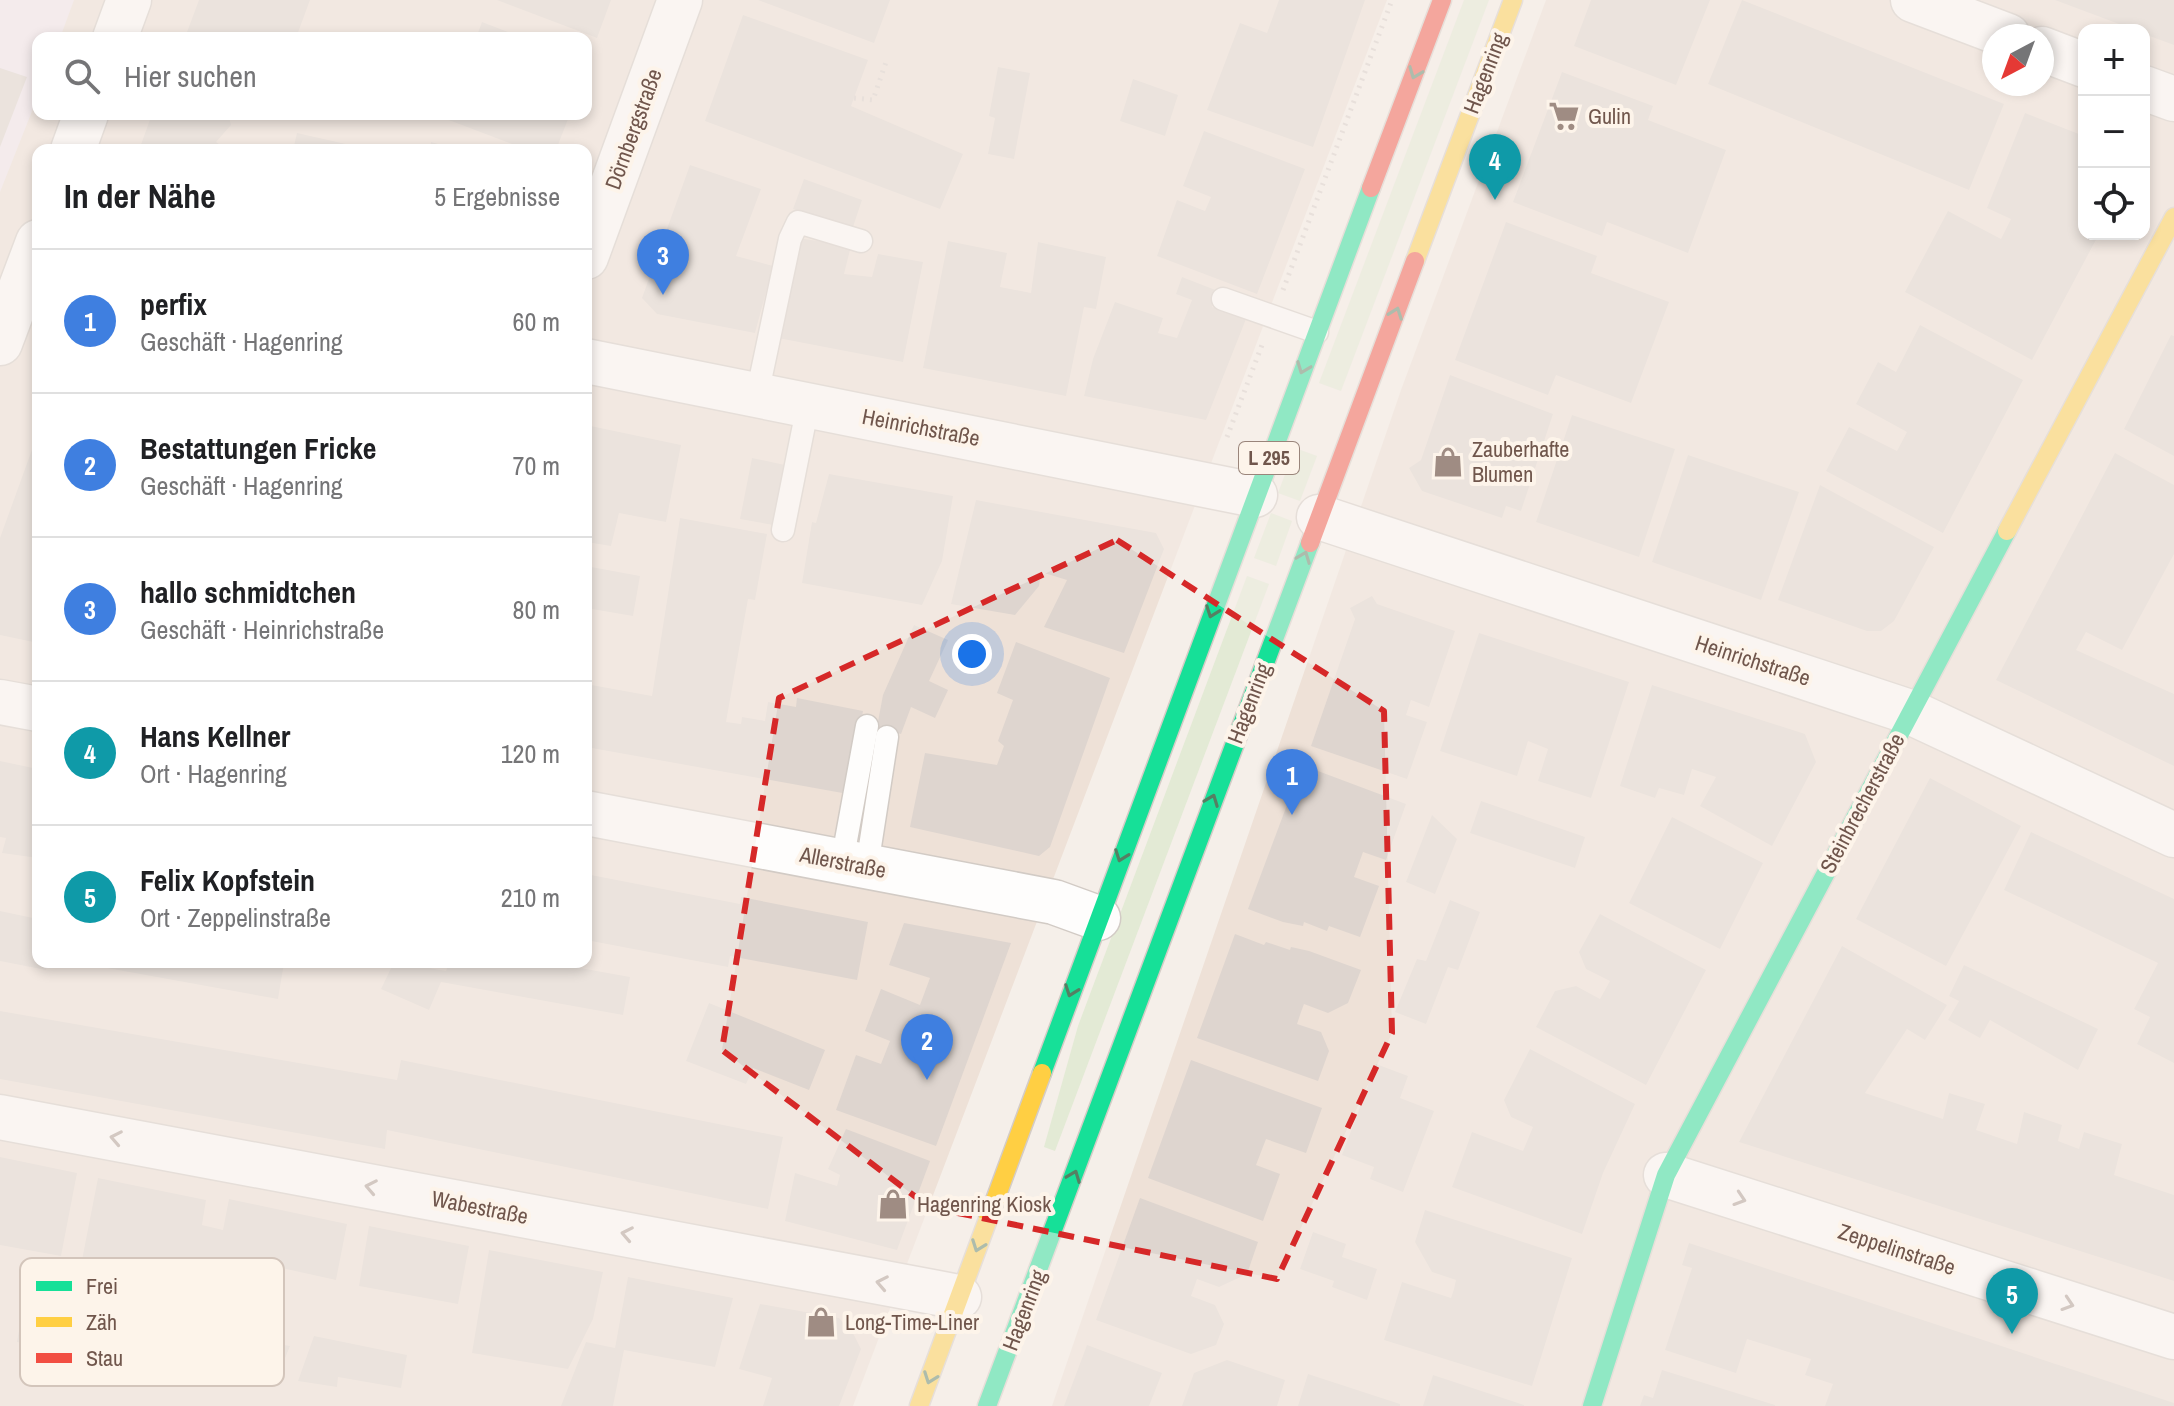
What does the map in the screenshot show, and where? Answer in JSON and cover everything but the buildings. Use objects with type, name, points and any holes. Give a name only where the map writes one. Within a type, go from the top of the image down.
[{"type":"main road","name":"L 295","points":[[919,1406],[1255,495],[1442,0]]},
{"type":"main road","name":"Hagenring","points":[[987,1406],[1513,0]]},
{"type":"main road","name":"Steinbrecherstraße","points":[[1592,1406],[1666,1175],[2174,217]]},
{"type":"street","points":[[117,32],[129,0]]},
{"type":"street","name":"Dörnbergstraße","points":[[592,241],[680,0]]},
{"type":"street","points":[[1913,0],[1982,26]]},
{"type":"street","points":[[2054,54],[2078,63]]},
{"type":"street","points":[[2150,90],[2174,99]]},
{"type":"street","points":[[75,144],[84,120]]},
{"type":"street","points":[[0,343],[27,252]]},
{"type":"street","name":"Heinrichstraße","points":[[592,362],[1255,495]]},
{"type":"street","name":"Heinrichstraße","points":[[1319,517],[1910,712],[2174,835]]},
{"type":"street","points":[[0,702],[32,708]]},
{"type":"street","name":"Allerstraße","points":[[592,814],[1054,902],[1098,918]]},
{"type":"street","name":"Wabestraße","points":[[0,1117],[959,1297]]},
{"type":"street","name":"Zeppelinstraße","points":[[1666,1175],[2174,1337]]},
{"type":"lane","points":[[757,395],[790,239],[798,222],[861,241]]},
{"type":"lane","points":[[1223,299],[1317,332]]},
{"type":"lane","points":[[783,530],[808,405]]},
{"type":"lane","points":[[854,864],[867,726]]},
{"type":"lane","points":[[854,864],[887,737]]},
{"type":"path","points":[[1227,437],[1392,0]]},
{"type":"path","points":[[854,98],[873,100],[886,62]]},
{"type":"highlighted area","points":[[1117,540],[1384,711],[1392,1033],[1277,1279],[929,1207],[722,1050],[779,698]]},
{"type":"shaded area","points":[[0,0],[1387,0],[853,1406],[0,1406]]},
{"type":"shaded area","points":[[0,0],[74,0],[62,32],[32,32],[32,111],[0,192]]},
{"type":"shaded area","points":[[1546,0],[2174,0],[2174,1406],[1052,1406],[1401,390]]},
{"type":"green space","points":[[1464,0],[1489,0],[1341,391],[1319,383]]},
{"type":"green space","points":[[1295,448],[1317,456],[1300,501],[1278,493]]},
{"type":"green space","points":[[1271,513],[1292,521],[1276,566],[1254,558]]},
{"type":"green space","points":[[1247,576],[1269,584],[1055,1151],[1044,1147],[1078,1026]]},
{"type":"traffic: fast","points":[[1042,1073],[1371,188]]},
{"type":"traffic: fast","points":[[1592,1406],[1666,1175],[2007,531]]},
{"type":"traffic: fast","points":[[987,1406],[1310,543]]},
{"type":"traffic: slow","points":[[1415,261],[1513,0]]},
{"type":"traffic: slow","points":[[2007,531],[2174,217]]},
{"type":"traffic: slow","points":[[919,1406],[1042,1073]]},
{"type":"traffic: jam","points":[[1371,188],[1442,0]]},
{"type":"traffic: jam","points":[[1310,543],[1415,261]]},
{"type":"place","name":"Gulin","points":[[1564,116]]},
{"type":"place","name":"Hans Kellner","points":[[1495,200]]},
{"type":"place","name":"hallo schmidtchen","points":[[663,295]]},
{"type":"place","name":"Zauberhafte Blumen","points":[[1448,462]]},
{"type":"place","name":"perfix","points":[[1292,815]]},
{"type":"place","name":"Bestattungen Fricke","points":[[927,1080]]},
{"type":"place","name":"Hagenring Kiosk","points":[[893,1204]]},
{"type":"place","name":"Long-Time-Liner","points":[[821,1322]]},
{"type":"place","name":"Felix Kopfstein","points":[[2012,1334]]}]
